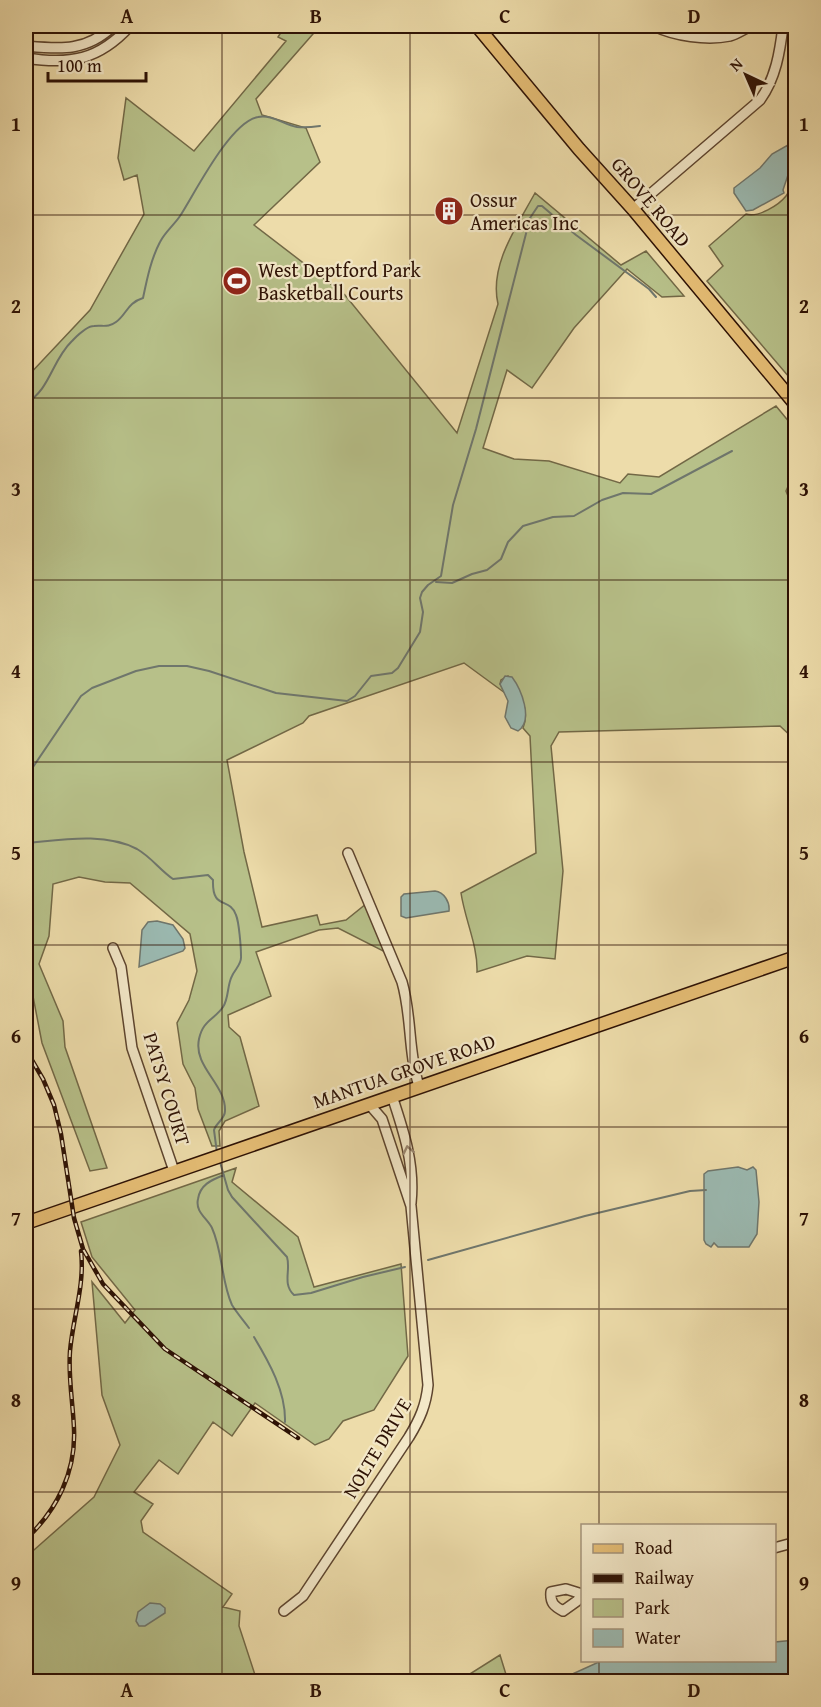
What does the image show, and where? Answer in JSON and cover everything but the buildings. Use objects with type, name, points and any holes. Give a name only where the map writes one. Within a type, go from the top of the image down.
[{"type":"main road","name":"GROVE ROAD","points":[[477,26],[579,149],[633,209],[795,405]]},
{"type":"main road","name":"MANTUA GROVE ROAD","points":[[26,1224],[795,957]]},
{"type":"street","points":[[26,45],[73,48],[103,35],[113,26]]},
{"type":"street","points":[[26,58],[61,62],[87,57],[110,45],[130,26]]},
{"type":"street","points":[[654,26],[678,33],[719,38],[752,26]]},
{"type":"street","points":[[633,209],[760,100],[769,88],[774,74],[783,26]]},
{"type":"street","points":[[348,853],[407,998],[415,1073],[419,1086]]},
{"type":"street","name":"PATSY COURT","points":[[113,948],[121,967],[132,1048],[174,1171]]},
{"type":"street","name":"NOLTE DRIVE","points":[[284,1611],[303,1596],[316,1578],[406,1442],[421,1417],[426,1403],[428,1385],[411,1206],[413,1187],[410,1153],[392,1096]]},
{"type":"street","name":"NOLTE DRIVE","points":[[369,1104],[382,1119],[411,1206]]},
{"type":"street","points":[[776,1547],[795,1542]]},
{"type":"green space","points":[[285,26],[320,26],[256,99],[262,115],[306,128],[320,162],[254,225],[345,295],[457,433],[498,304],[496,289],[501,260],[513,232],[535,193],[621,265],[646,251],[684,296],[662,297],[627,269],[574,328],[532,388],[507,370],[483,448],[514,459],[549,461],[620,483],[628,474],[659,477],[776,406],[795,429],[795,471],[786,491],[796,516],[795,740],[780,726],[559,732],[551,746],[563,871],[555,959],[527,956],[477,972],[475,952],[461,893],[536,853],[530,736],[523,728],[525,714],[522,700],[508,676],[501,680],[500,684],[505,693],[464,663],[309,716],[303,723],[227,760],[244,852],[262,927],[317,915],[320,925],[346,920],[366,904],[387,953],[338,928],[319,930],[256,952],[271,996],[228,1015],[229,1027],[240,1037],[259,1106],[225,1121],[219,1131],[220,1146],[212,1146],[198,1109],[195,1088],[183,1064],[177,1023],[189,1000],[197,971],[190,934],[130,883],[105,882],[79,877],[53,884],[49,936],[39,964],[63,1021],[65,1047],[107,1168],[90,1171],[42,1043],[26,960],[26,378],[90,310],[144,214],[137,175],[124,180],[118,158],[126,98],[194,151],[286,41],[278,37]]},
{"type":"green space","points":[[795,172],[795,384],[707,281],[723,266],[709,246],[746,214],[762,212],[783,200],[792,185]]},
{"type":"green space","points":[[236,1168],[232,1182],[298,1237],[314,1287],[401,1264],[408,1356],[374,1410],[343,1421],[329,1439],[315,1445],[255,1403],[232,1436],[213,1422],[178,1474],[159,1460],[134,1492],[153,1504],[141,1521],[143,1532],[232,1594],[223,1607],[240,1611],[239,1626],[257,1681],[26,1681],[26,1557],[94,1497],[120,1445],[102,1395],[92,1282],[125,1323],[135,1310],[92,1257],[81,1222]]},
{"type":"green space","points":[[500,1655],[508,1681],[463,1681],[465,1677]]},
{"type":"green space","points":[[795,1673],[795,1681],[695,1681]]},
{"type":"water","points":[[788,145],[792,150],[793,160],[784,193],[753,210],[746,211],[734,193],[734,188],[760,168],[772,154]]},
{"type":"water","points":[[505,676],[512,677],[519,689],[526,712],[523,726],[518,731],[511,728],[505,717],[508,701],[500,684]]},
{"type":"water","points":[[435,891],[446,898],[449,911],[406,918],[401,916],[401,897],[404,894]]},
{"type":"water","points":[[157,921],[173,925],[183,939],[185,948],[183,951],[139,967],[142,930],[148,922]]},
{"type":"water","points":[[738,1167],[747,1170],[753,1167],[756,1170],[759,1202],[757,1234],[749,1247],[718,1247],[714,1243],[711,1247],[704,1240],[704,1174],[708,1171]]},
{"type":"water","points":[[150,1603],[160,1604],[165,1608],[165,1613],[145,1626],[139,1626],[136,1621],[138,1612]]},
{"type":"water","points":[[795,1640],[795,1673],[695,1682],[557,1681],[599,1662],[776,1662],[776,1642]]},
{"type":"waterway","points":[[26,403],[46,383],[65,349],[79,334],[91,326],[113,324],[130,306],[143,298],[152,262],[160,242],[180,216],[214,160],[236,131],[247,122],[263,116],[297,127],[320,126]]},
{"type":"waterway","points":[[26,774],[81,696],[92,688],[136,671],[159,666],[187,666],[276,693],[347,701],[355,696],[371,676],[392,673],[398,668],[420,632],[423,612],[420,598],[422,592],[441,576],[453,505],[476,429],[530,218],[538,206],[542,206],[576,235],[649,289],[656,297]]},
{"type":"waterway","points":[[436,582],[452,583],[487,570],[501,559],[508,542],[523,526],[553,517],[574,516],[602,500],[623,493],[651,494],[732,451]]},
{"type":"waterway","points":[[26,843],[82,838],[111,840],[124,844],[142,852],[173,879],[208,875],[213,880],[215,896],[233,909],[239,929],[241,959],[230,980],[225,1003],[203,1028],[198,1049],[224,1101],[225,1114],[214,1130],[217,1153]]},
{"type":"waterway","points":[[220,1162],[232,1197],[287,1257],[288,1286],[294,1295],[311,1293],[405,1267]]},
{"type":"waterway","points":[[224,1175],[211,1181],[201,1190],[198,1208],[216,1237],[228,1296],[249,1328]]},
{"type":"waterway","points":[[428,1260],[585,1216],[690,1191],[706,1190]]},
{"type":"waterway","points":[[254,1337],[280,1389],[285,1422]]},
{"type":"railway","points":[[26,1050],[43,1079],[54,1105],[61,1134],[74,1218],[83,1249],[103,1284],[165,1349],[298,1438]]},
{"type":"railway","points":[[26,1539],[47,1516],[55,1503],[72,1460],[74,1429],[70,1361],[71,1338],[81,1276],[81,1251]]},
{"type":"place","name":"Ossur Americas Inc","points":[[449,211]]},
{"type":"place","name":"West Deptford Park Basketball Courts","points":[[237,281]]}]
